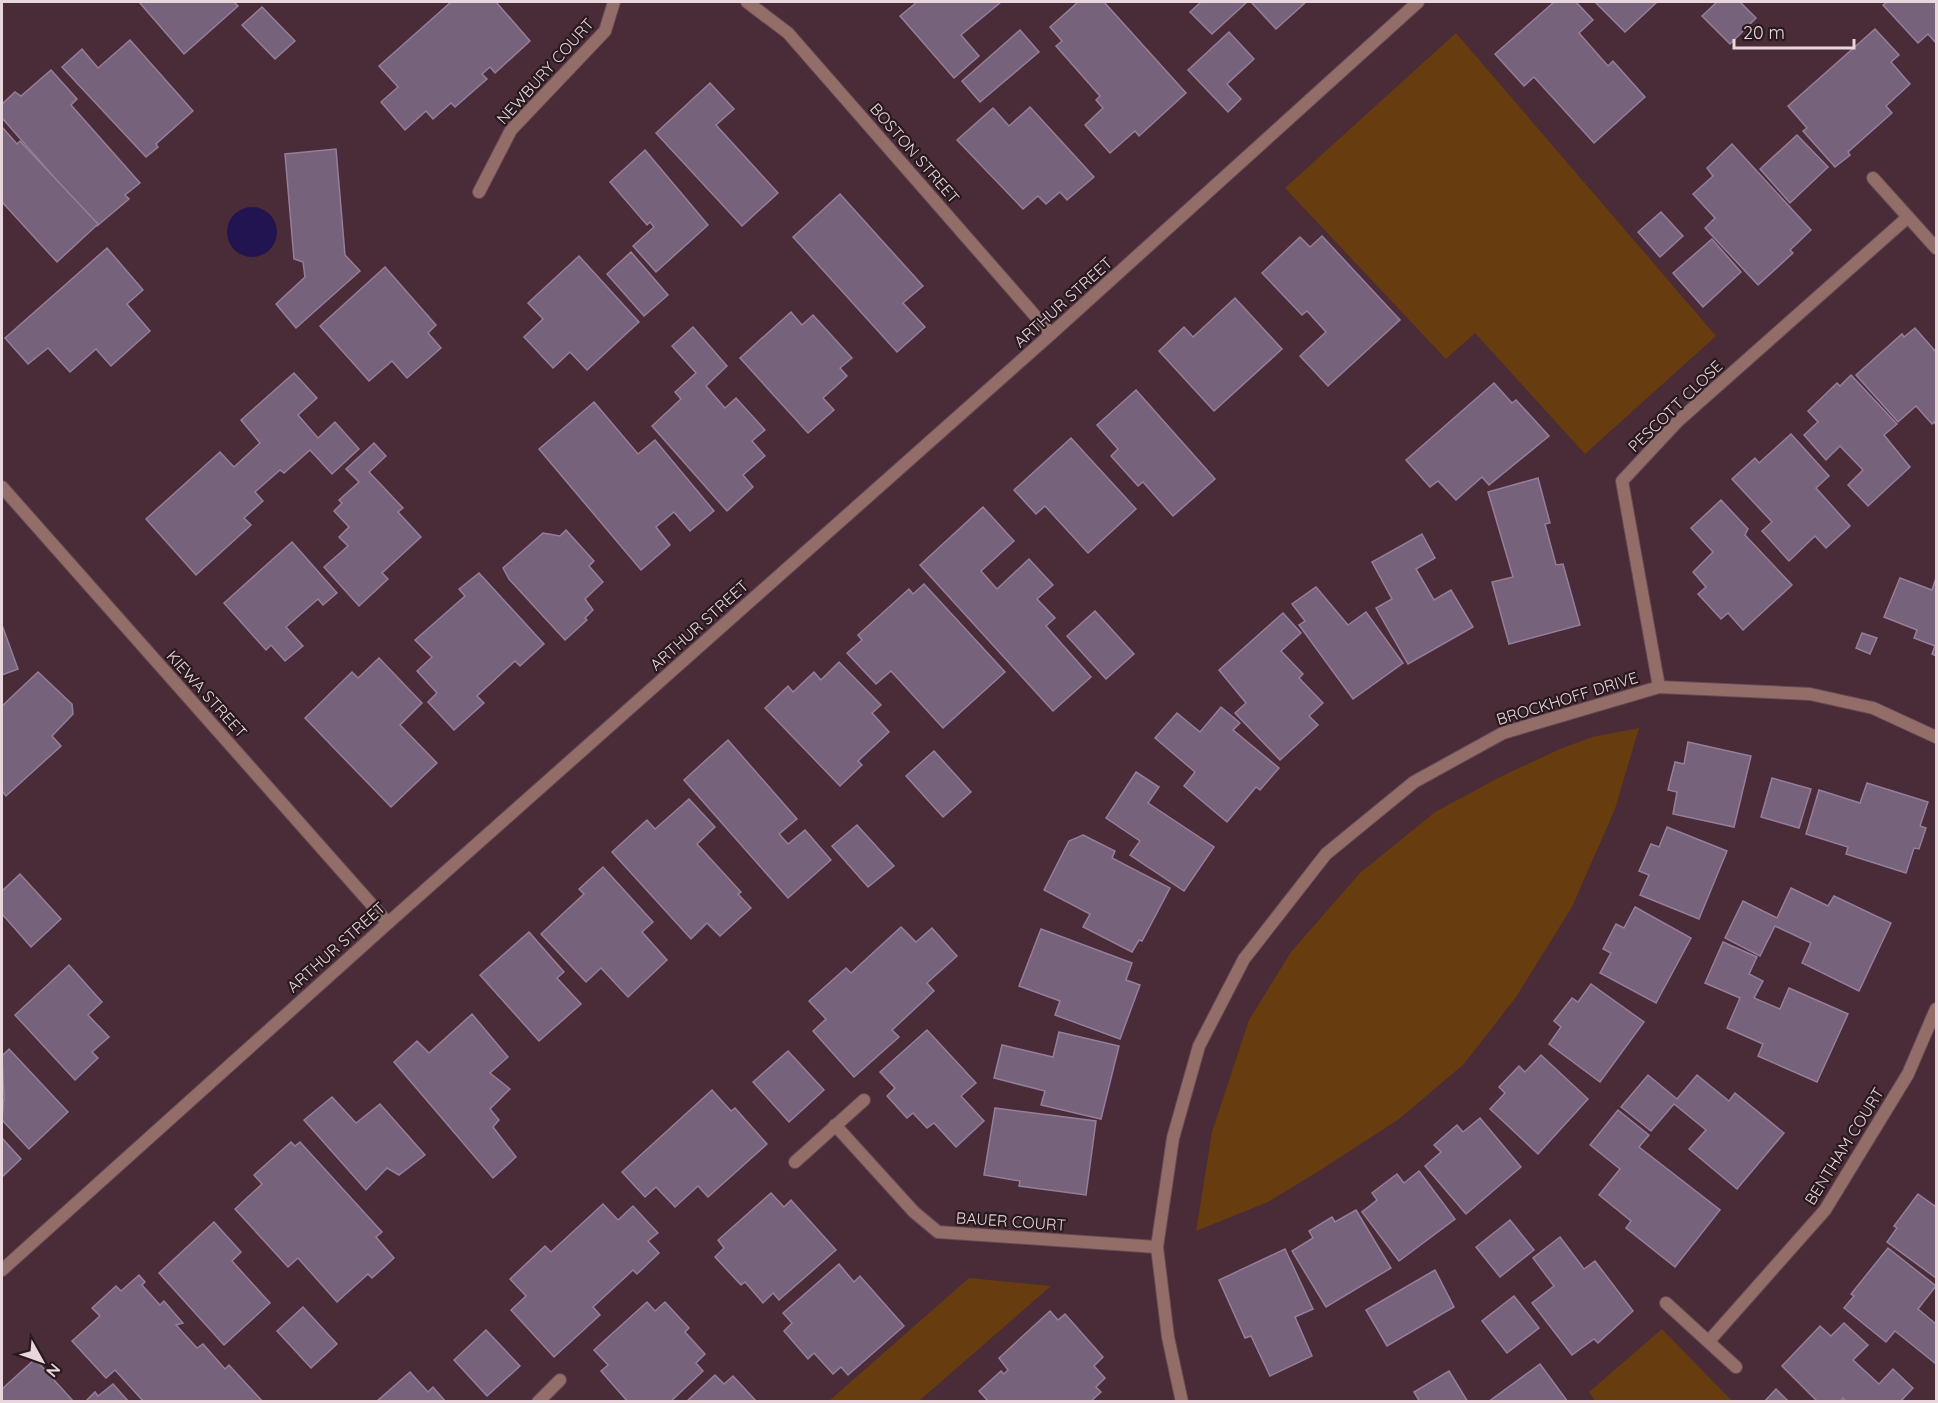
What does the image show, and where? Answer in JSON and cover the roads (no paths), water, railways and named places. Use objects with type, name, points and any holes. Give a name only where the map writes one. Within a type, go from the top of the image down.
[{"type":"street","name":"NEWBURY COURT","points":[[479,192],[512,130],[605,31],[614,2]]},
{"type":"street","name":"BOSTON STREET","points":[[747,2],[788,33],[1051,334]]},
{"type":"street","name":"ARTHUR STREET","points":[[2,1270],[388,923],[1051,334],[1418,2]]},
{"type":"street","points":[[1873,178],[1936,248]]},
{"type":"street","name":"PESCOTT CLOSE","points":[[1659,687],[1622,481],[1678,421],[1908,217]]},
{"type":"street","name":"KIEWA STREET","points":[[2,487],[388,923]]},
{"type":"street","name":"BROCKHOFF DRIVE","points":[[1182,1401],[1168,1337],[1157,1247],[1173,1138],[1199,1046],[1244,959],[1326,854],[1414,782],[1503,733],[1659,687],[1810,694],[1873,708],[1936,737]]},
{"type":"street","name":"BENTHAM COURT","points":[[1709,1341],[1825,1210],[1908,1074],[1936,1009]]},
{"type":"street","points":[[795,1162],[864,1100]]},
{"type":"street","name":"BAUER COURT","points":[[835,1125],[914,1212],[938,1232],[1157,1247]]},
{"type":"street","points":[[1666,1303],[1736,1366]]},
{"type":"street","points":[[538,1401],[560,1380]]}]
